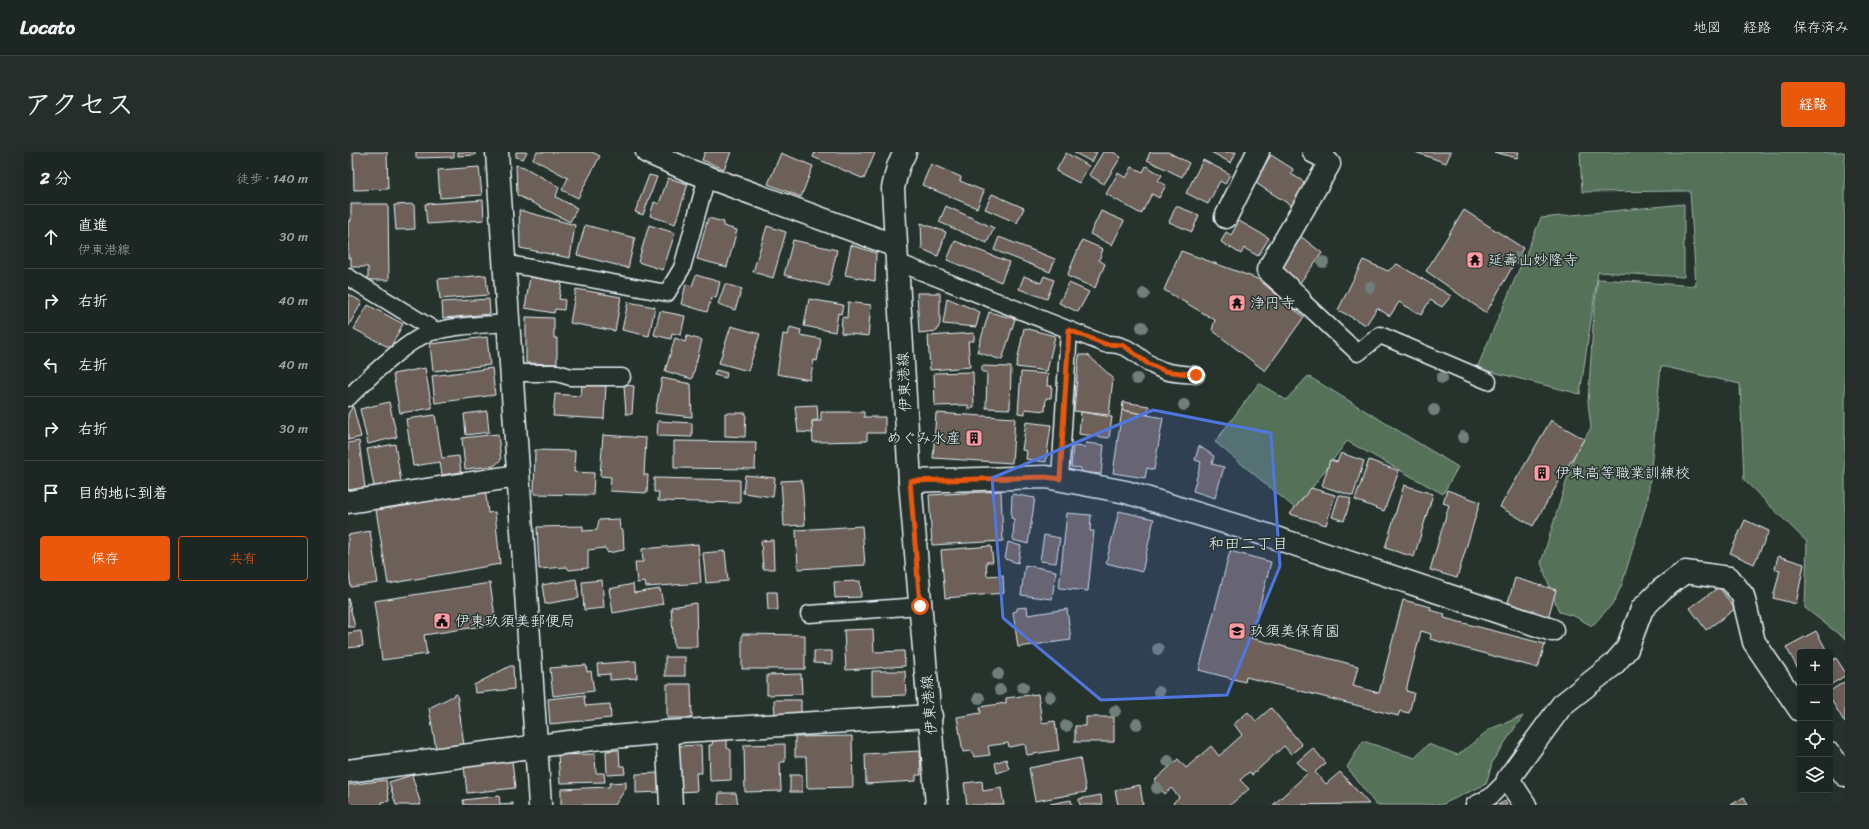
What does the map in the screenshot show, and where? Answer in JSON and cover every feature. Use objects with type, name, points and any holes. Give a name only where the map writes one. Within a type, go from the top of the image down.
[{"type":"street","points":[[497,152],[512,373],[517,476],[540,805]]},
{"type":"street","points":[[647,152],[707,178],[896,254]]},
{"type":"street","name":"伊東港線","points":[[905,152],[898,167],[893,188],[896,254],[910,481],[931,716],[937,805]]},
{"type":"street","points":[[1226,216],[1258,152]]},
{"type":"street","points":[[1299,298],[1268,270],[1329,164],[1322,156],[1314,152]]},
{"type":"street","points":[[348,502],[517,476]]},
{"type":"street","points":[[910,481],[1046,477],[1126,492],[1252,530],[1552,630]]},
{"type":"street","points":[[1525,805],[1508,779],[1562,705],[1613,665],[1627,649],[1642,609],[1661,590],[1685,572],[1729,578],[1743,596],[1754,642],[1797,706]]},
{"type":"street","points":[[348,771],[537,746],[667,732],[931,716]]},
{"type":"street","points":[[667,732],[671,805]]},
{"type":"street","points":[[1832,757],[1845,775]]},
{"type":"lane","points":[[504,263],[667,293],[682,268],[707,178]]},
{"type":"lane","points":[[896,254],[1069,330],[1105,344],[1123,345],[1147,363],[1165,371],[1196,375]]},
{"type":"lane","points":[[348,277],[436,331]]},
{"type":"lane","points":[[1299,298],[1358,353],[1380,335],[1488,381]]},
{"type":"lane","points":[[348,398],[378,369],[419,338],[436,331],[508,323]]},
{"type":"lane","points":[[1060,479],[1069,330]]},
{"type":"lane","points":[[512,373],[557,373],[571,378],[622,378]]},
{"type":"lane","points":[[809,614],[920,606]]},
{"type":"lane","points":[[1474,805],[1490,797],[1508,779]]},
{"type":"highlighted area","points":[[1153,410],[1271,433],[1280,566],[1227,695],[1101,700],[1003,618],[992,478]]},
{"type":"green space","points":[[1580,152],[1845,152],[1845,639],[1805,608],[1807,542],[1744,480],[1740,384],[1661,366],[1648,498],[1622,584],[1614,602],[1592,626],[1574,616],[1559,612],[1541,563],[1575,454],[1591,428],[1588,402],[1594,310],[1598,279],[1696,286],[1690,191],[1582,192]]},
{"type":"green space","points":[[1684,204],[1684,277],[1598,272],[1580,394],[1477,368],[1541,218]]},
{"type":"green space","points":[[1308,376],[1458,467],[1443,494],[1347,441],[1296,509],[1215,442],[1259,383],[1286,400]]},
{"type":"green space","points":[[1523,716],[1493,760],[1486,784],[1441,805],[1376,805],[1347,767],[1363,741],[1415,758],[1428,744],[1458,755],[1490,729]]},
{"type":"building","points":[[353,152],[387,152],[388,189],[354,190]]},
{"type":"building","points":[[416,152],[454,152],[454,157],[416,158]]},
{"type":"building","points":[[458,152],[475,152],[475,155],[458,156]]},
{"type":"building","points":[[516,152],[527,152],[523,159],[516,157]]},
{"type":"building","points":[[537,152],[592,152],[600,156],[578,198],[562,190],[568,178],[533,159]]},
{"type":"building","points":[[705,152],[731,152],[724,169],[702,160]]},
{"type":"building","points":[[815,152],[875,153],[864,179],[813,157]]},
{"type":"building","points":[[1073,152],[1097,152],[1092,162]]},
{"type":"building","points":[[1103,152],[1113,152],[1121,157],[1104,184],[1089,175]]},
{"type":"building","points":[[1150,152],[1168,152],[1189,163],[1182,177],[1147,160]]},
{"type":"building","points":[[1211,152],[1236,152],[1231,163]]},
{"type":"building","points":[[1415,152],[1451,152],[1446,163]]},
{"type":"building","points":[[1494,152],[1519,152],[1517,158]]},
{"type":"building","points":[[781,153],[813,166],[801,197],[768,184]]},
{"type":"building","points":[[1066,153],[1089,166],[1079,183],[1056,171]]},
{"type":"building","points":[[1271,155],[1293,169],[1291,174],[1306,183],[1292,206],[1254,182]]},
{"type":"building","points":[[1203,160],[1230,174],[1225,184],[1220,181],[1208,204],[1186,193]]},
{"type":"building","points":[[931,164],[961,177],[960,181],[984,191],[977,208],[922,185]]},
{"type":"building","points":[[516,165],[524,167],[559,187],[556,197],[577,208],[570,222],[517,195]]},
{"type":"building","points":[[1146,166],[1162,175],[1158,181],[1166,185],[1159,198],[1152,194],[1141,214],[1106,194],[1118,173],[1126,178],[1132,167],[1143,172]]},
{"type":"building","points":[[479,167],[482,195],[440,198],[438,170]]},
{"type":"building","points":[[649,175],[657,177],[643,215],[635,212]]},
{"type":"building","points":[[668,178],[688,184],[675,224],[650,216],[654,202],[659,204]]},
{"type":"building","points":[[992,194],[1024,208],[1017,223],[985,209]]},
{"type":"building","points":[[483,200],[484,220],[427,224],[425,204]]},
{"type":"building","points":[[351,204],[388,204],[389,280],[368,280],[368,267],[351,267],[351,258],[348,258],[348,221],[351,221]]},
{"type":"building","points":[[414,204],[415,229],[396,230],[394,205]]},
{"type":"building","points":[[946,206],[994,228],[987,243],[939,222]]},
{"type":"building","points":[[1176,206],[1199,215],[1192,232],[1169,222]]},
{"type":"building","points":[[519,210],[575,225],[570,258],[520,248]]},
{"type":"building","name":"延壽山妙隆寺","points":[[1464,210],[1523,248],[1486,313],[1426,271]]},
{"type":"building","points":[[1101,211],[1124,221],[1112,245],[1090,234]]},
{"type":"building","points":[[708,218],[724,222],[723,226],[737,230],[727,267],[697,259]]},
{"type":"building","points":[[1239,221],[1269,238],[1258,256],[1244,248],[1241,254],[1221,242],[1226,232],[1231,235]]},
{"type":"building","points":[[921,223],[946,232],[938,256],[922,249]]},
{"type":"building","points":[[585,225],[635,238],[628,268],[577,255]]},
{"type":"building","points":[[649,225],[675,233],[663,270],[638,262]]},
{"type":"building","points":[[767,226],[786,232],[773,278],[753,272]]},
{"type":"building","points":[[1299,235],[1322,253],[1299,284],[1276,267]]},
{"type":"building","points":[[999,237],[1055,259],[1050,272],[994,250]]},
{"type":"building","points":[[793,240],[837,250],[829,286],[784,275]]},
{"type":"building","points":[[1082,240],[1103,249],[1099,260],[1105,264],[1095,288],[1067,276]]},
{"type":"building","points":[[955,241],[1009,262],[1001,282],[947,260]]},
{"type":"building","points":[[851,245],[876,253],[875,281],[845,275]]},
{"type":"building","name":"浄円寺","points":[[1181,251],[1258,279],[1304,317],[1265,371],[1212,330],[1215,320],[1164,290]]},
{"type":"building","points":[[1363,260],[1388,271],[1397,264],[1451,296],[1442,307],[1430,300],[1421,315],[1399,302],[1390,316],[1377,308],[1366,325],[1338,310]]},
{"type":"building","points":[[486,275],[488,295],[440,299],[438,279]]},
{"type":"building","points":[[696,275],[720,282],[716,298],[712,297],[707,312],[681,304],[686,284],[692,286]]},
{"type":"building","points":[[1024,276],[1041,283],[1044,276],[1054,280],[1047,299],[1019,289]]},
{"type":"building","points":[[530,277],[562,282],[559,299],[565,300],[564,310],[555,309],[554,313],[525,308]]},
{"type":"building","points":[[1069,283],[1089,292],[1078,312],[1059,303]]},
{"type":"building","points":[[725,284],[742,289],[735,310],[718,304]]},
{"type":"building","points":[[576,289],[621,297],[615,331],[570,323]]},
{"type":"building","points":[[917,293],[940,293],[940,323],[937,331],[919,333]]},
{"type":"building","points":[[348,294],[362,302],[348,327]]},
{"type":"building","points":[[947,298],[980,312],[976,327],[943,324]]},
{"type":"building","points":[[489,299],[490,314],[443,318],[442,302]]},
{"type":"building","points":[[809,299],[843,305],[841,314],[838,313],[835,332],[804,326]]},
{"type":"building","points":[[628,302],[655,307],[649,336],[622,330]]},
{"type":"building","points":[[848,302],[871,305],[868,336],[841,333],[842,317],[847,318]]},
{"type":"building","points":[[368,305],[403,324],[390,348],[354,329]]},
{"type":"building","points":[[660,311],[685,316],[681,335],[672,333],[671,339],[654,335]]},
{"type":"building","points":[[989,312],[1015,319],[1002,360],[977,352]]},
{"type":"building","points":[[526,317],[554,318],[554,338],[557,338],[557,364],[526,363]]},
{"type":"building","points":[[731,326],[760,334],[748,371],[719,363]]},
{"type":"building","points":[[790,327],[801,330],[800,335],[821,339],[817,361],[814,360],[810,380],[777,374],[783,334],[788,335]]},
{"type":"building","points":[[1024,328],[1055,336],[1047,371],[1016,367]]},
{"type":"building","points":[[974,333],[974,341],[968,341],[970,367],[930,370],[928,336]]},
{"type":"building","points":[[687,336],[702,340],[692,379],[665,371],[675,338],[685,342]]},
{"type":"building","points":[[487,337],[490,365],[433,371],[430,344]]},
{"type":"building","points":[[1079,355],[1088,355],[1113,378],[1109,415],[1074,411]]},
{"type":"building","points":[[982,366],[1011,367],[1010,409],[986,408],[987,372],[982,372]]},
{"type":"building","points":[[425,368],[432,408],[400,413],[393,374]]},
{"type":"building","points":[[492,368],[495,395],[435,403],[432,376]]},
{"type":"building","points":[[716,370],[727,373],[726,378],[714,375]]},
{"type":"building","points":[[973,372],[974,408],[968,409],[968,405],[935,406],[934,373]]},
{"type":"building","points":[[1021,372],[1048,374],[1047,386],[1052,386],[1051,398],[1046,398],[1045,411],[1025,409],[1025,414],[1018,413]]},
{"type":"building","points":[[662,378],[691,384],[692,417],[655,413]]},
{"type":"building","points":[[582,384],[606,386],[604,419],[553,416],[555,394],[581,396]]},
{"type":"building","points":[[624,385],[634,386],[632,414],[626,414]]},
{"type":"building","points":[[389,402],[397,437],[368,444],[360,409]]},
{"type":"building","points":[[1123,402],[1149,406],[1148,415],[1122,410]]},
{"type":"building","points":[[817,405],[818,420],[812,421],[813,433],[798,432],[795,406]]},
{"type":"building","points":[[353,406],[361,437],[348,440],[348,414]]},
{"type":"building","points":[[1122,410],[1163,418],[1154,470],[1147,468],[1145,478],[1113,473]]},
{"type":"building","points":[[487,411],[489,432],[466,435],[464,414]]},
{"type":"building","points":[[821,412],[864,412],[864,417],[885,417],[885,433],[867,433],[867,441],[813,442],[812,421],[821,421]]},
{"type":"building","points":[[1081,412],[1112,417],[1109,438],[1079,434]]},
{"type":"building","points":[[725,413],[746,413],[745,437],[725,436]]},
{"type":"building","name":"めぐみ水産","points":[[936,413],[1015,418],[1012,463],[933,458]]},
{"type":"building","points":[[435,415],[442,458],[459,456],[461,472],[442,475],[440,462],[413,466],[406,419]]},
{"type":"building","name":"伊東高等職業訓練校","points":[[1551,420],[1584,439],[1533,526],[1500,507]]},
{"type":"building","points":[[658,421],[692,423],[692,437],[657,436]]},
{"type":"building","points":[[1026,422],[1051,425],[1046,462],[1026,459],[1027,451],[1022,450]]},
{"type":"building","points":[[498,434],[501,460],[494,466],[465,469],[462,438]]},
{"type":"building","points":[[603,435],[646,438],[644,475],[648,475],[647,493],[610,491],[611,477],[600,476]]},
{"type":"building","points":[[359,441],[365,488],[348,491],[348,443]]},
{"type":"building","points":[[674,441],[756,442],[755,469],[674,468]]},
{"type":"building","points":[[1086,443],[1104,445],[1101,474],[1081,472],[1081,468],[1071,467],[1073,446],[1085,447]]},
{"type":"building","points":[[395,444],[401,482],[374,487],[367,449]]},
{"type":"building","points":[[1199,446],[1214,456],[1212,464],[1224,467],[1215,498],[1193,491],[1201,462],[1195,460]]},
{"type":"building","points":[[535,450],[575,451],[574,472],[594,473],[593,495],[534,494]]},
{"type":"building","points":[[1341,453],[1364,461],[1353,496],[1322,486],[1330,460],[1337,462]]},
{"type":"building","points":[[1369,460],[1399,471],[1384,511],[1355,500]]},
{"type":"building","points":[[745,475],[775,478],[773,497],[743,493]]},
{"type":"building","points":[[654,478],[740,480],[740,503],[658,501],[659,492],[654,492]]},
{"type":"building","points":[[802,480],[805,525],[784,526],[781,481]]},
{"type":"building","points":[[1404,485],[1433,494],[1414,557],[1385,548]]},
{"type":"building","points":[[485,488],[488,513],[495,512],[500,564],[388,584],[376,510],[412,505],[414,499]]},
{"type":"building","points":[[1311,488],[1335,495],[1326,525],[1290,514]]},
{"type":"building","points":[[1447,490],[1480,502],[1457,578],[1430,570],[1449,505],[1443,503]]},
{"type":"building","points":[[1001,491],[1003,541],[932,545],[929,495]]},
{"type":"building","points":[[1012,494],[1035,498],[1028,544],[1013,540],[1014,519],[1011,518]]},
{"type":"building","points":[[1339,495],[1351,499],[1344,521],[1332,517]]},
{"type":"building","points":[[1119,511],[1154,519],[1142,572],[1106,563]]},
{"type":"building","points":[[1067,513],[1091,515],[1090,531],[1094,531],[1088,591],[1059,588]]},
{"type":"building","points":[[619,519],[620,529],[623,530],[624,550],[608,553],[605,548],[588,550],[588,568],[569,570],[567,567],[539,569],[537,527],[583,526],[583,531],[597,530],[599,520]]},
{"type":"building","points":[[1745,520],[1769,531],[1754,564],[1730,553]]},
{"type":"building","points":[[862,526],[865,565],[798,569],[796,530]]},
{"type":"building","points":[[370,531],[378,583],[351,587],[348,568],[348,535]]},
{"type":"building","points":[[1044,535],[1060,538],[1056,563],[1040,561]]},
{"type":"building","points":[[773,540],[774,569],[763,569],[761,541]]},
{"type":"building","points":[[1008,542],[1021,546],[1018,563],[1005,559]]},
{"type":"building","points":[[698,544],[701,583],[646,587],[645,582],[637,583],[635,562],[643,562],[642,549]]},
{"type":"building","points":[[991,546],[993,562],[986,562],[987,576],[1003,575],[1004,593],[945,598],[941,550]]},
{"type":"building","points":[[725,551],[728,581],[706,583],[703,553]]},
{"type":"building","points":[[1230,551],[1271,562],[1251,638],[1358,666],[1353,686],[1379,693],[1403,600],[1431,607],[1430,610],[1445,614],[1444,618],[1545,644],[1538,668],[1430,639],[1431,634],[1421,631],[1406,691],[1414,693],[1409,713],[1400,711],[1398,716],[1246,677],[1245,682],[1199,670]]},
{"type":"building","points":[[1778,556],[1804,564],[1796,604],[1773,598],[1780,570],[1775,569]]},
{"type":"building","points":[[1025,565],[1056,571],[1052,599],[1021,595]]},
{"type":"building","points":[[1515,578],[1556,590],[1548,618],[1507,606]]},
{"type":"building","points":[[576,579],[579,598],[545,604],[542,585]]},
{"type":"building","points":[[602,580],[604,608],[584,610],[582,582]]},
{"type":"building","points":[[860,581],[861,597],[835,598],[834,582]]},
{"type":"building","points":[[490,583],[496,624],[424,635],[427,654],[382,660],[374,601]]},
{"type":"building","points":[[633,584],[634,593],[660,589],[663,604],[613,613],[609,589]]},
{"type":"building","points":[[1719,587],[1735,609],[1706,630],[1690,608]]},
{"type":"building","points":[[767,592],[777,592],[778,610],[768,610]]},
{"type":"building","points":[[348,598],[355,627],[348,627]]},
{"type":"building","points":[[696,603],[697,647],[674,647],[671,607]]},
{"type":"building","points":[[1027,607],[1028,615],[1067,609],[1071,640],[1018,647],[1013,612],[1017,611],[1017,608]]},
{"type":"building","points":[[873,629],[874,652],[904,651],[905,666],[846,670],[844,630]]},
{"type":"building","points":[[361,631],[363,646],[348,648],[348,633]]},
{"type":"building","points":[[1816,631],[1826,649],[1797,649],[1797,667],[1786,647]]},
{"type":"building","points":[[742,634],[805,635],[805,669],[742,669]]},
{"type":"building","points":[[814,651],[832,651],[832,664],[814,663]]},
{"type":"building","points":[[665,657],[685,657],[685,676],[665,676]]},
{"type":"building","points":[[1836,658],[1845,672],[1845,676],[1833,683],[1833,660]]},
{"type":"building","points":[[636,661],[637,678],[610,680],[610,674],[598,675],[597,664]]},
{"type":"building","points":[[586,665],[587,672],[591,671],[594,691],[553,696],[550,668]]},
{"type":"building","points":[[510,666],[513,666],[514,689],[475,693],[474,685]]},
{"type":"building","points":[[872,671],[905,671],[906,695],[872,696]]},
{"type":"building","points":[[801,674],[802,694],[767,695],[767,675]]},
{"type":"building","points":[[1844,682],[1845,683],[1845,723],[1833,703],[1833,689]]},
{"type":"building","points":[[667,684],[691,684],[692,718],[667,718]]},
{"type":"building","points":[[457,694],[464,745],[436,749],[429,708]]},
{"type":"building","points":[[1038,694],[1042,723],[1055,721],[1059,750],[1027,755],[1025,744],[1009,747],[1008,743],[988,746],[990,755],[974,757],[972,751],[963,752],[957,717],[981,713],[980,707],[1006,703],[1006,698]]},
{"type":"building","points":[[584,695],[585,706],[610,704],[611,718],[550,724],[548,699]]},
{"type":"building","points":[[774,700],[801,700],[801,714],[775,715]]},
{"type":"building","points":[[1271,708],[1302,745],[1291,754],[1284,746],[1252,775],[1249,772],[1240,780],[1249,789],[1230,805],[1175,805],[1173,803],[1179,797],[1171,788],[1165,794],[1154,781],[1178,759],[1186,768],[1211,746],[1219,756],[1242,735],[1234,724],[1248,712],[1256,721]]},
{"type":"building","points":[[1086,717],[1114,717],[1114,742],[1075,742],[1075,726],[1086,726]]},
{"type":"building","points":[[852,736],[853,787],[807,788],[806,757],[795,757],[795,737]]},
{"type":"building","points":[[713,740],[727,740],[727,748],[731,750],[731,780],[710,781],[709,745],[712,745]]},
{"type":"building","points":[[785,744],[785,762],[780,762],[781,791],[745,792],[744,745]]},
{"type":"building","points":[[701,745],[702,773],[696,773],[697,791],[679,792],[678,746]]},
{"type":"building","points":[[1313,748],[1326,763],[1315,772],[1326,784],[1340,772],[1369,804],[1273,805],[1308,773],[1297,762]]},
{"type":"building","points":[[619,750],[620,766],[624,766],[625,774],[607,775],[606,751]]},
{"type":"building","points":[[920,751],[921,775],[916,775],[916,781],[866,784],[865,754]]},
{"type":"building","points":[[595,754],[596,773],[604,773],[605,782],[560,783],[558,755]]},
{"type":"building","points":[[1080,758],[1086,792],[1035,801],[1029,768]]},
{"type":"building","points":[[1006,759],[1009,769],[997,773],[995,763]]},
{"type":"building","points":[[512,761],[515,788],[467,793],[464,766]]},
{"type":"building","points":[[659,773],[660,792],[636,793],[636,774]]},
{"type":"building","points":[[412,775],[421,805],[396,805],[389,782]]},
{"type":"building","points":[[790,775],[802,775],[802,792],[790,792]]},
{"type":"building","points":[[386,780],[389,801],[382,802],[382,805],[348,805],[348,785]]},
{"type":"building","points":[[982,781],[983,791],[1001,788],[1004,805],[967,805],[964,783]]},
{"type":"building","points":[[626,782],[626,788],[615,805],[561,805],[561,789],[609,787],[610,783]]},
{"type":"building","points":[[1140,785],[1143,805],[1118,805],[1115,790]]},
{"type":"building","points":[[719,793],[736,793],[738,805],[718,805]]},
{"type":"building","points":[[1101,795],[1102,805],[1080,805],[1079,799]]},
{"type":"building","points":[[499,796],[500,804],[513,803],[513,805],[464,805],[463,800]]},
{"type":"building","points":[[1744,797],[1748,805],[1731,805]]},
{"type":"building","points":[[1071,800],[1072,805],[1050,805],[1050,804]]},
{"type":"building","points":[[1505,801],[1507,805],[1498,805]]},
{"type":"place","name":"延壽山妙隆寺","points":[[1475,260]]},
{"type":"place","name":"浄円寺","points":[[1237,303]]},
{"type":"place","name":"めぐみ水産","points":[[974,438]]},
{"type":"place","name":"伊東高等職業訓練校","points":[[1542,473]]},
{"type":"place","name":"伊東玖須美郵便局","points":[[442,621]]},
{"type":"place","name":"玖須美保育園","points":[[1237,631]]},
{"type":"district","name":"和田二丁目","points":[[1248,543]]},
{"type":"route","points":[[920,606],[910,481],[1046,477],[1060,479],[1069,330],[1105,344],[1114,343],[1123,345],[1147,363],[1165,371],[1196,375]]}]
